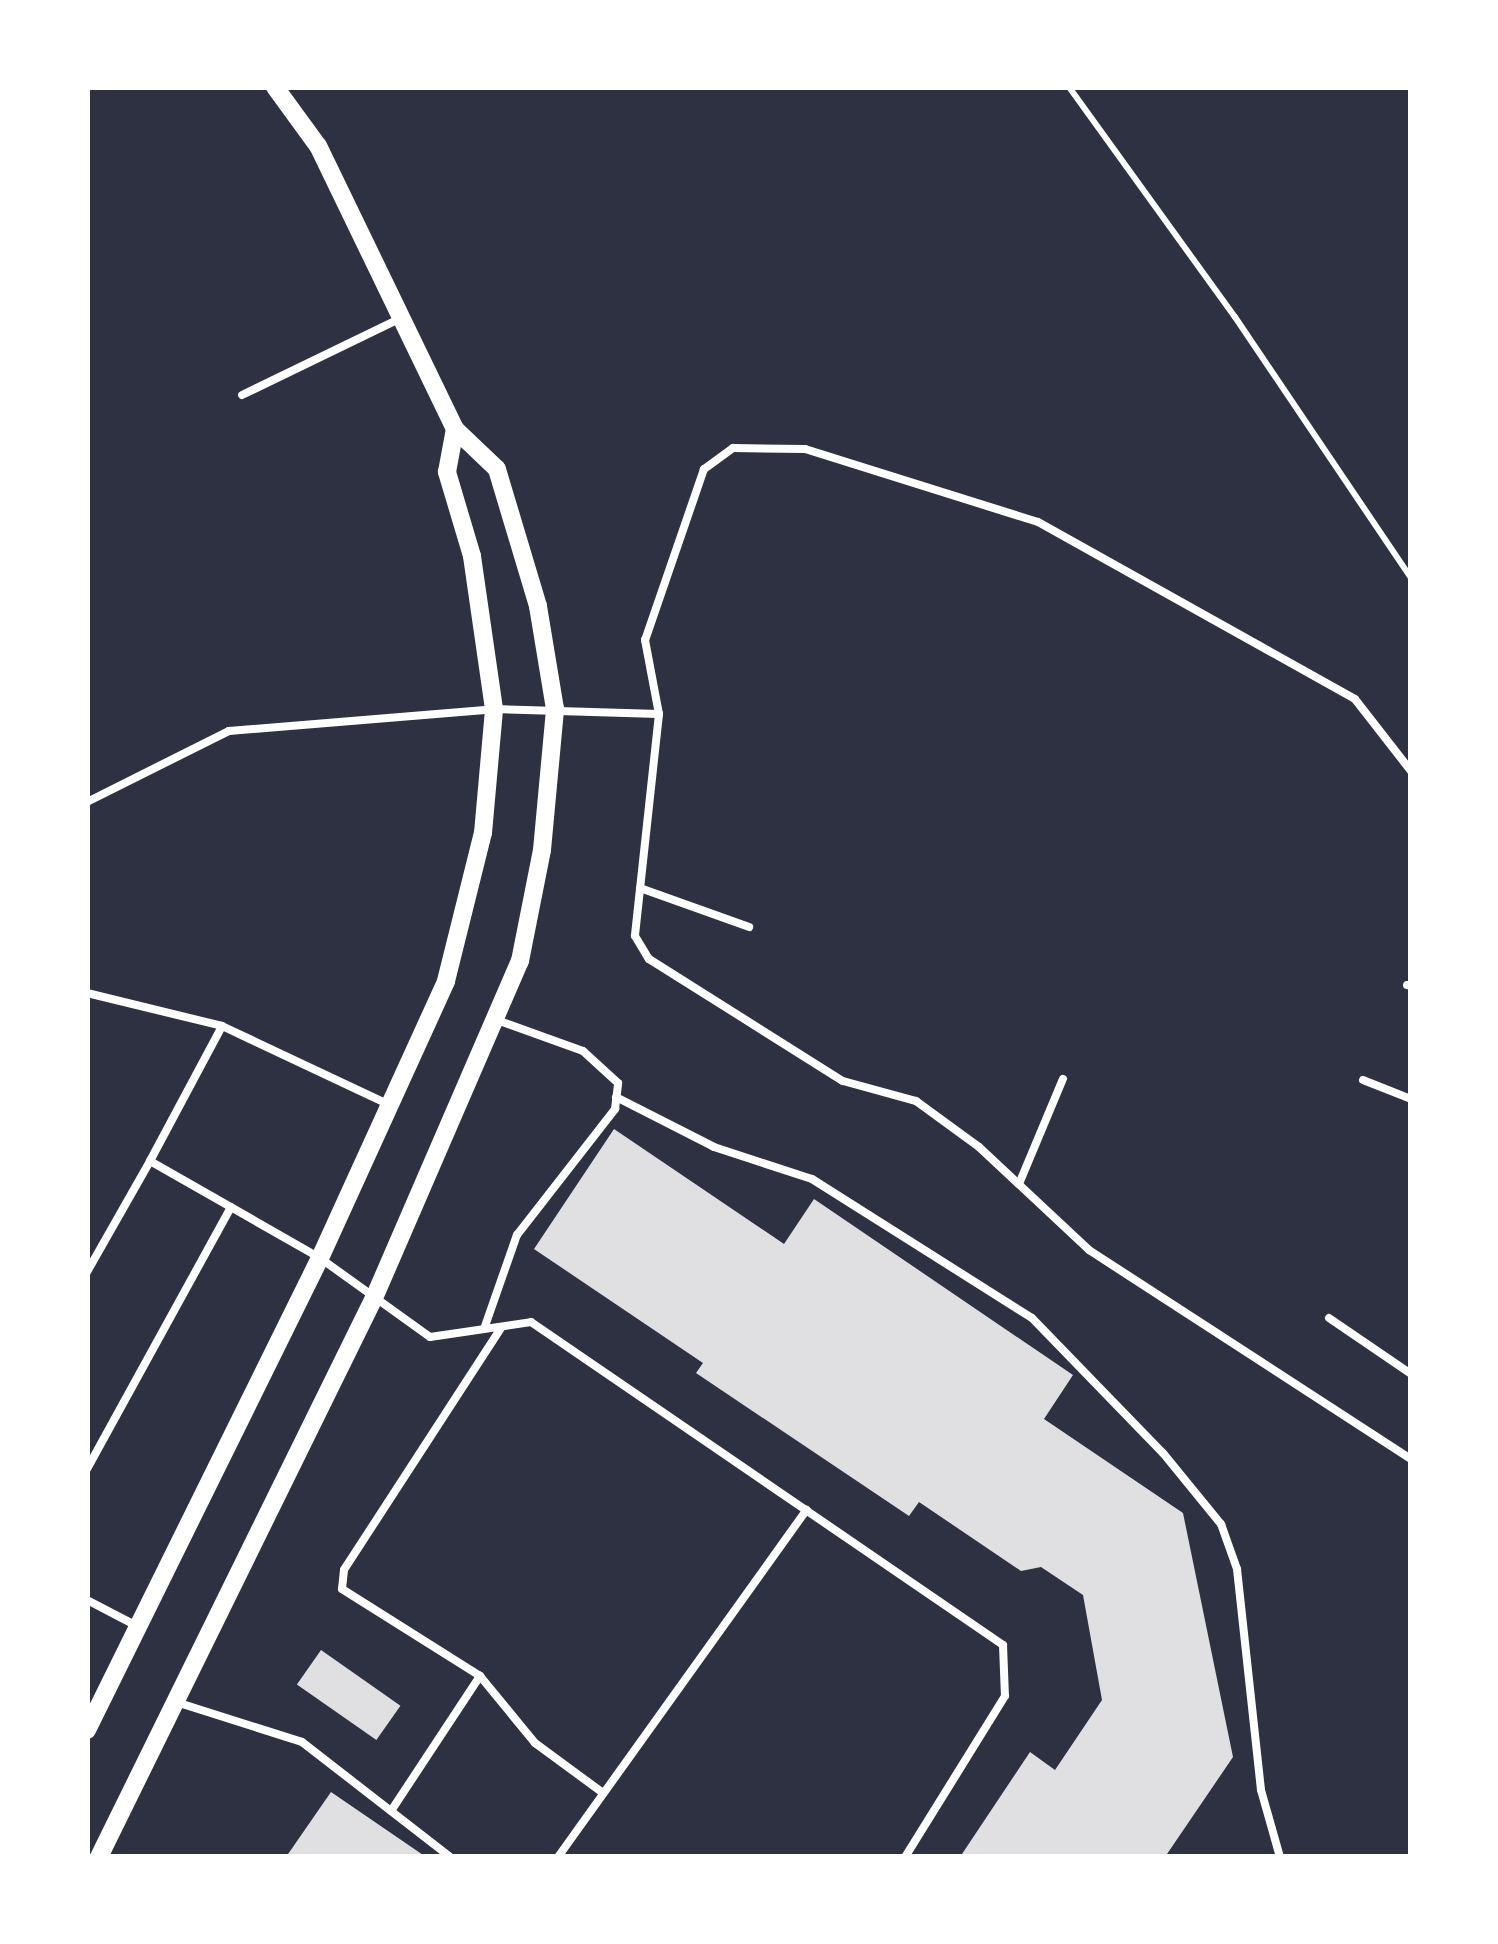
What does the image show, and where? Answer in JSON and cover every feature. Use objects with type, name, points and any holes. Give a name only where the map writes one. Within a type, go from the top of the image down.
[{"type":"street","points":[[99,1857],[374,1298],[520,961],[533,894],[555,709],[538,606],[497,469],[455,428],[318,146],[275,87]]},
{"type":"street","points":[[87,1730],[320,1258],[446,981],[483,833],[494,709],[472,556],[446,472],[455,428]]},
{"type":"lane","points":[[242,395],[402,317]]},
{"type":"lane","points":[[1411,771],[1355,699],[1038,521],[805,449],[733,448],[704,469],[645,640],[659,714],[635,936],[649,959],[844,1081],[916,1101],[980,1147],[1088,1250],[1411,1459]]},
{"type":"lane","points":[[87,802],[229,731],[494,709],[659,714]]},
{"type":"lane","points":[[640,888],[749,927]]},
{"type":"lane","points":[[87,993],[222,1026],[390,1105]]},
{"type":"lane","points":[[484,1329],[517,1235],[615,1108],[618,1083],[583,1051],[495,1019]]},
{"type":"lane","points":[[87,1272],[222,1026]]},
{"type":"lane","points":[[1019,1184],[1063,1078]]},
{"type":"lane","points":[[1363,1080],[1411,1100]]},
{"type":"lane","points":[[616,1097],[714,1147],[812,1179],[1032,1318],[1162,1454],[1221,1525],[1237,1569],[1262,1790],[1280,1857]]},
{"type":"lane","points":[[150,1160],[320,1258],[430,1337],[531,1322],[1003,1645],[1005,1696],[905,1857]]},
{"type":"lane","points":[[87,1469],[231,1208]]},
{"type":"lane","points":[[1329,1318],[1411,1374]]},
{"type":"lane","points":[[501,1327],[344,1570],[342,1589],[480,1676],[535,1743],[603,1793]]},
{"type":"lane","points":[[558,1857],[806,1510]]},
{"type":"lane","points":[[87,1600],[139,1627]]},
{"type":"lane","points":[[392,1811],[480,1676]]},
{"type":"lane","points":[[175,1702],[302,1742],[450,1857]]},
{"type":"path","points":[[1070,87],[1235,317],[1411,578]]},
{"type":"building","points":[[614,1129],[784,1244],[814,1199],[1073,1375],[1044,1419],[1183,1513],[1233,1757],[1165,1857],[960,1857],[1030,1752],[1055,1770],[1102,1700],[1083,1595],[1041,1567],[1021,1571],[919,1502],[909,1516],[696,1373],[703,1363],[534,1249]]},
{"type":"building","points":[[321,1650],[400,1706],[376,1740],[297,1684]]},
{"type":"building","points":[[331,1792],[426,1857],[286,1857]]}]
